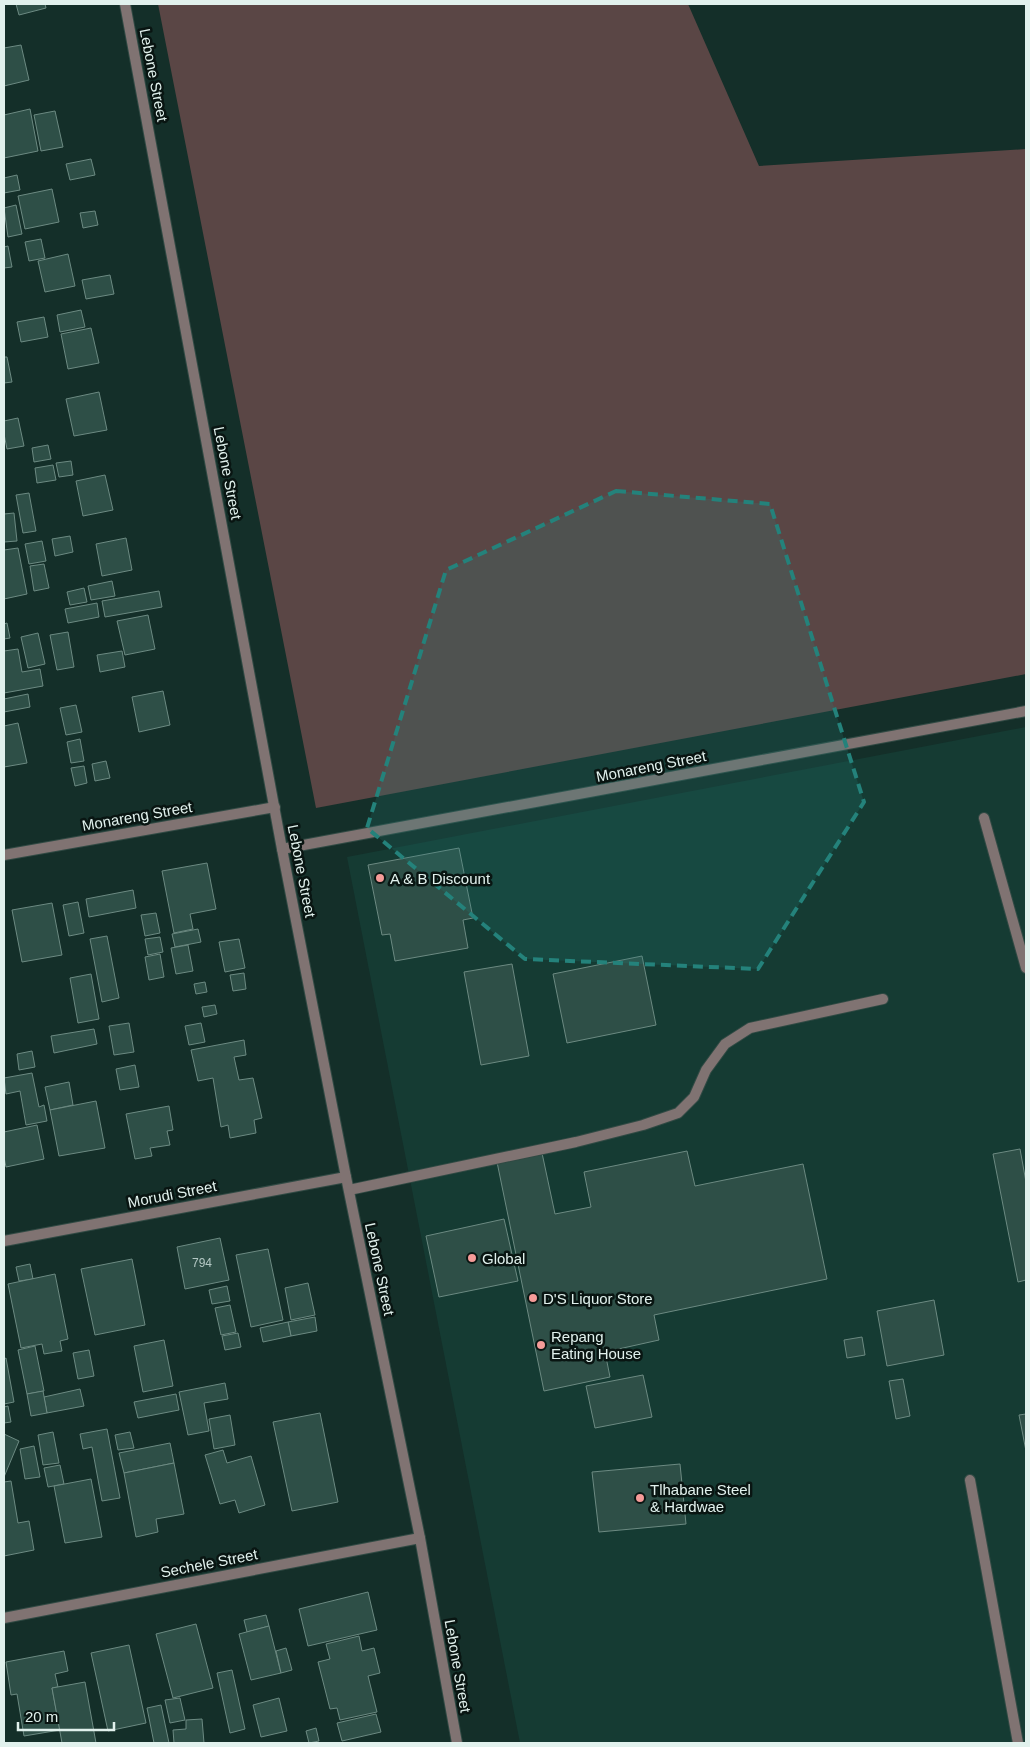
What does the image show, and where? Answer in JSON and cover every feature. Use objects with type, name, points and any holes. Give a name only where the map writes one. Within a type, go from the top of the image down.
[{"type":"street","name":"Lebone Street","points":[[125,4],[282,849],[348,1190],[420,1538],[457,1743]]},
{"type":"street","name":"Monareng Street","points":[[282,849],[1026,711]]},
{"type":"street","name":"Monareng Street","points":[[4,855],[275,807]]},
{"type":"street","points":[[984,818],[1026,968]]},
{"type":"street","points":[[348,1190],[643,1126],[678,1113],[694,1096],[706,1070],[725,1044],[750,1028],[883,999]]},
{"type":"street","name":"Morudi Street","points":[[4,1241],[346,1177]]},
{"type":"street","points":[[970,1480],[1018,1743]]},
{"type":"street","name":"Sechele Street","points":[[4,1618],[420,1538]]},
{"type":"highlighted area","points":[[616,491],[770,504],[864,802],[758,969],[525,959],[367,828],[446,570]]},
{"type":"shaded area","points":[[158,4],[688,4],[759,166],[1026,149],[1026,674],[316,808]]},
{"type":"shaded area","points":[[1026,727],[1026,1743],[520,1743],[347,857]]},
{"type":"building","points":[[16,4],[45,4],[46,8],[19,15]]},
{"type":"building","points":[[21,45],[29,80],[4,86],[4,48]]},
{"type":"building","points":[[30,109],[38,151],[4,158],[4,115]]},
{"type":"building","points":[[55,111],[63,147],[41,151],[34,115]]},
{"type":"building","points":[[91,159],[95,175],[70,180],[66,164]]},
{"type":"building","points":[[17,175],[20,190],[4,193],[4,178]]},
{"type":"building","points":[[52,189],[59,222],[25,229],[18,196]]},
{"type":"building","points":[[16,205],[22,234],[8,237],[4,208]]},
{"type":"building","points":[[95,211],[98,225],[83,228],[80,213]]},
{"type":"building","points":[[41,239],[45,258],[29,261],[25,242]]},
{"type":"building","points":[[8,246],[12,267],[4,268],[4,247]]},
{"type":"building","points":[[68,254],[75,286],[45,292],[38,261]]},
{"type":"building","points":[[110,275],[114,294],[86,299],[82,280]]},
{"type":"building","points":[[81,310],[85,327],[60,332],[57,315]]},
{"type":"building","points":[[44,317],[48,337],[21,342],[17,322]]},
{"type":"building","points":[[91,328],[99,363],[68,369],[61,334]]},
{"type":"building","points":[[4,357],[7,357],[12,382],[4,383]]},
{"type":"building","points":[[99,392],[107,430],[74,436],[66,399]]},
{"type":"building","points":[[18,418],[24,446],[7,449],[4,421]]},
{"type":"building","points":[[48,445],[51,459],[34,462],[32,448]]},
{"type":"building","points":[[71,461],[73,475],[59,477],[56,463]]},
{"type":"building","points":[[53,465],[56,480],[37,483],[35,468]]},
{"type":"building","points":[[105,475],[113,510],[83,516],[76,481]]},
{"type":"building","points":[[29,493],[36,531],[23,533],[16,495]]},
{"type":"building","points":[[14,513],[17,541],[4,542],[4,514]]},
{"type":"building","points":[[70,536],[73,552],[55,556],[52,539]]},
{"type":"building","points":[[126,538],[132,570],[102,576],[96,544]]},
{"type":"building","points":[[42,541],[46,561],[29,564],[25,544]]},
{"type":"building","points":[[18,548],[27,594],[4,599],[4,550]]},
{"type":"building","points":[[44,564],[49,588],[34,591],[30,566]]},
{"type":"building","points":[[112,581],[115,596],[91,600],[88,586]]},
{"type":"building","points":[[84,588],[87,602],[70,605],[67,592]]},
{"type":"building","points":[[159,591],[162,607],[105,617],[102,601]]},
{"type":"building","points":[[97,603],[99,617],[68,623],[65,609]]},
{"type":"building","points":[[148,615],[155,649],[125,655],[117,621]]},
{"type":"building","points":[[7,623],[10,638],[4,639],[4,624]]},
{"type":"building","points":[[68,632],[74,667],[57,670],[50,635]]},
{"type":"building","points":[[38,633],[45,664],[28,668],[21,637]]},
{"type":"building","points":[[18,649],[22,672],[40,669],[43,686],[4,693],[4,651]]},
{"type":"building","points":[[122,651],[125,667],[100,672],[97,655]]},
{"type":"building","points":[[163,691],[170,725],[139,732],[132,697]]},
{"type":"building","points":[[28,694],[30,707],[4,712],[4,699]]},
{"type":"building","points":[[76,705],[82,732],[66,735],[60,708]]},
{"type":"building","points":[[18,723],[27,763],[4,767],[4,726]]},
{"type":"building","points":[[80,739],[84,761],[71,763],[67,742]]},
{"type":"building","points":[[106,761],[110,778],[95,781],[92,764]]},
{"type":"building","points":[[84,766],[87,783],[75,786],[71,768]]},
{"type":"building","points":[[459,848],[473,918],[463,920],[468,948],[395,961],[390,934],[382,935],[368,865]]},
{"type":"building","points":[[207,863],[216,909],[190,914],[193,929],[174,933],[162,871]]},
{"type":"building","points":[[133,890],[136,908],[89,917],[86,899]]},
{"type":"building","points":[[78,902],[84,933],[69,936],[63,905]]},
{"type":"building","points":[[52,903],[62,955],[22,962],[12,910]]},
{"type":"building","points":[[156,913],[160,933],[145,936],[141,915]]},
{"type":"building","points":[[198,929],[201,942],[175,947],[172,934]]},
{"type":"building","points":[[107,936],[119,998],[102,1002],[90,939]]},
{"type":"building","points":[[160,937],[163,952],[148,955],[145,939]]},
{"type":"building","points":[[239,939],[245,968],[225,972],[219,942]]},
{"type":"building","points":[[188,945],[193,971],[176,974],[171,948]]},
{"type":"building","points":[[160,954],[164,977],[149,980],[145,957]]},
{"type":"building","points":[[642,956],[656,1025],[567,1043],[553,974]]},
{"type":"building","points":[[512,964],[529,1056],[481,1065],[464,972]]},
{"type":"building","points":[[244,973],[246,989],[233,991],[230,975]]},
{"type":"building","points":[[91,974],[99,1019],[78,1023],[70,978]]},
{"type":"building","points":[[205,982],[207,992],[196,994],[194,984]]},
{"type":"building","points":[[215,1005],[217,1014],[204,1017],[202,1007]]},
{"type":"building","points":[[129,1023],[134,1052],[114,1055],[109,1026]]},
{"type":"building","points":[[201,1023],[205,1042],[189,1045],[185,1026]]},
{"type":"building","points":[[94,1029],[97,1044],[54,1053],[51,1036]]},
{"type":"building","points":[[244,1040],[246,1055],[234,1057],[239,1080],[253,1078],[262,1118],[254,1120],[256,1133],[230,1138],[228,1125],[221,1127],[213,1078],[198,1081],[191,1050]]},
{"type":"building","points":[[32,1051],[35,1067],[19,1070],[17,1054]]},
{"type":"building","points":[[135,1065],[139,1087],[120,1090],[116,1069]]},
{"type":"building","points":[[32,1073],[39,1107],[44,1105],[47,1121],[26,1125],[20,1091],[6,1094],[4,1078]]},
{"type":"building","points":[[69,1082],[73,1105],[50,1110],[45,1087]]},
{"type":"building","points":[[96,1101],[105,1148],[59,1156],[50,1110]]},
{"type":"building","points":[[169,1106],[173,1130],[167,1131],[170,1145],[150,1148],[152,1156],[135,1159],[126,1114]]},
{"type":"building","points":[[37,1125],[44,1159],[6,1167],[4,1132]]},
{"type":"building","points":[[1020,1149],[1026,1182],[1026,1280],[1018,1282],[993,1154]]},
{"type":"building","points":[[687,1151],[695,1186],[803,1164],[827,1279],[654,1315],[659,1340],[605,1352],[610,1377],[544,1391],[497,1162],[542,1153],[555,1214],[591,1207],[584,1172]]},
{"type":"building","name":"Global","points":[[504,1219],[518,1281],[439,1297],[426,1236]]},
{"type":"building","points":[[220,1238],[229,1280],[185,1289],[177,1247]]},
{"type":"building","points":[[268,1249],[283,1320],[251,1327],[236,1255]]},
{"type":"building","points":[[132,1259],[145,1325],[95,1335],[81,1269]]},
{"type":"building","points":[[30,1264],[33,1279],[19,1281],[16,1267]]},
{"type":"building","points":[[55,1274],[68,1339],[60,1341],[62,1351],[44,1354],[42,1344],[21,1348],[8,1284]]},
{"type":"building","points":[[308,1283],[315,1315],[291,1320],[285,1288]]},
{"type":"building","points":[[227,1286],[230,1301],[212,1304],[209,1290]]},
{"type":"building","points":[[934,1300],[944,1355],[887,1366],[877,1311]]},
{"type":"building","points":[[230,1305],[236,1332],[221,1335],[215,1308]]},
{"type":"building","points":[[315,1317],[317,1331],[291,1336],[288,1322]]},
{"type":"building","points":[[288,1322],[291,1336],[263,1342],[260,1328]]},
{"type":"building","points":[[238,1333],[241,1347],[225,1350],[222,1336]]},
{"type":"building","points":[[862,1337],[865,1355],[847,1358],[844,1340]]},
{"type":"building","points":[[164,1340],[173,1386],[143,1392],[134,1346]]},
{"type":"building","points":[[35,1346],[44,1391],[27,1394],[18,1350]]},
{"type":"building","points":[[89,1350],[94,1376],[78,1379],[73,1353]]},
{"type":"building","points":[[6,1358],[14,1402],[4,1404],[4,1359]]},
{"type":"building","points":[[643,1375],[652,1417],[595,1428],[586,1386]]},
{"type":"building","points":[[903,1379],[910,1416],[896,1419],[889,1381]]},
{"type":"building","points":[[225,1383],[228,1399],[204,1403],[209,1431],[188,1435],[179,1392]]},
{"type":"building","points":[[80,1389],[84,1406],[47,1413],[44,1397]]},
{"type":"building","points":[[43,1391],[47,1413],[31,1416],[27,1394]]},
{"type":"building","points":[[176,1394],[179,1410],[138,1418],[134,1402]]},
{"type":"building","points":[[8,1406],[11,1422],[4,1423],[4,1407]]},
{"type":"building","points":[[320,1413],[338,1502],[292,1511],[273,1422]]},
{"type":"building","points":[[1026,1414],[1026,1451],[1019,1415]]},
{"type":"building","points":[[230,1415],[235,1445],[214,1449],[209,1419]]},
{"type":"building","points":[[107,1429],[120,1498],[102,1501],[92,1447],[83,1449],[80,1434]]},
{"type":"building","points":[[53,1432],[59,1463],[43,1465],[38,1435]]},
{"type":"building","points":[[130,1432],[134,1448],[118,1450],[115,1435]]},
{"type":"building","points":[[4,1434],[19,1441],[4,1477]]},
{"type":"building","points":[[170,1443],[174,1463],[124,1473],[119,1453]]},
{"type":"building","points":[[34,1446],[40,1477],[25,1479],[20,1449]]},
{"type":"building","points":[[223,1450],[227,1463],[251,1456],[265,1505],[239,1513],[235,1500],[220,1504],[205,1455]]},
{"type":"building","points":[[174,1463],[184,1514],[156,1519],[158,1532],[136,1537],[124,1473]]},
{"type":"building","points":[[680,1464],[686,1524],[599,1532],[592,1472]]},
{"type":"building","points":[[60,1465],[64,1484],[48,1487],[44,1468]]},
{"type":"building","points":[[91,1479],[102,1537],[65,1543],[54,1486]]},
{"type":"building","points":[[11,1481],[18,1523],[29,1521],[34,1550],[4,1556],[4,1482]]},
{"type":"building","points":[[368,1592],[377,1630],[308,1646],[299,1609]]},
{"type":"building","points":[[266,1615],[269,1626],[247,1632],[244,1620]]},
{"type":"building","points":[[196,1624],[213,1688],[173,1698],[156,1634]]},
{"type":"building","points":[[269,1626],[281,1673],[251,1680],[239,1634]]},
{"type":"building","points":[[359,1636],[362,1651],[374,1648],[380,1673],[368,1676],[377,1712],[340,1720],[337,1708],[330,1709],[318,1662],[330,1659],[326,1644]]},
{"type":"building","points":[[129,1645],[146,1723],[108,1731],[91,1653]]},
{"type":"building","points":[[286,1648],[292,1670],[281,1673],[276,1651]]},
{"type":"building","points":[[64,1651],[68,1671],[55,1674],[58,1687],[52,1688],[60,1730],[24,1736],[17,1694],[11,1695],[6,1662]]},
{"type":"building","points":[[232,1670],[245,1729],[230,1733],[217,1673]]},
{"type":"building","points":[[85,1682],[96,1743],[62,1743],[52,1688]]},
{"type":"building","points":[[180,1698],[185,1720],[170,1723],[165,1700]]},
{"type":"building","points":[[279,1698],[287,1731],[261,1737],[253,1705]]},
{"type":"building","points":[[161,1705],[169,1743],[154,1743],[147,1708]]},
{"type":"building","points":[[376,1714],[381,1732],[342,1741],[337,1723]]},
{"type":"building","points":[[202,1719],[204,1743],[174,1743],[173,1730],[186,1729],[186,1720]]},
{"type":"building","points":[[316,1728],[319,1741],[309,1743],[306,1731]]},
{"type":"place","name":"A & B Discount","points":[[380,878]]},
{"type":"place","name":"Global","points":[[472,1258]]},
{"type":"place","name":"D'S Liquor Store","points":[[533,1298]]},
{"type":"place","name":"Repang Eating House","points":[[541,1345]]},
{"type":"place","name":"Tlhabane Steel & Hardwae","points":[[640,1498]]}]
